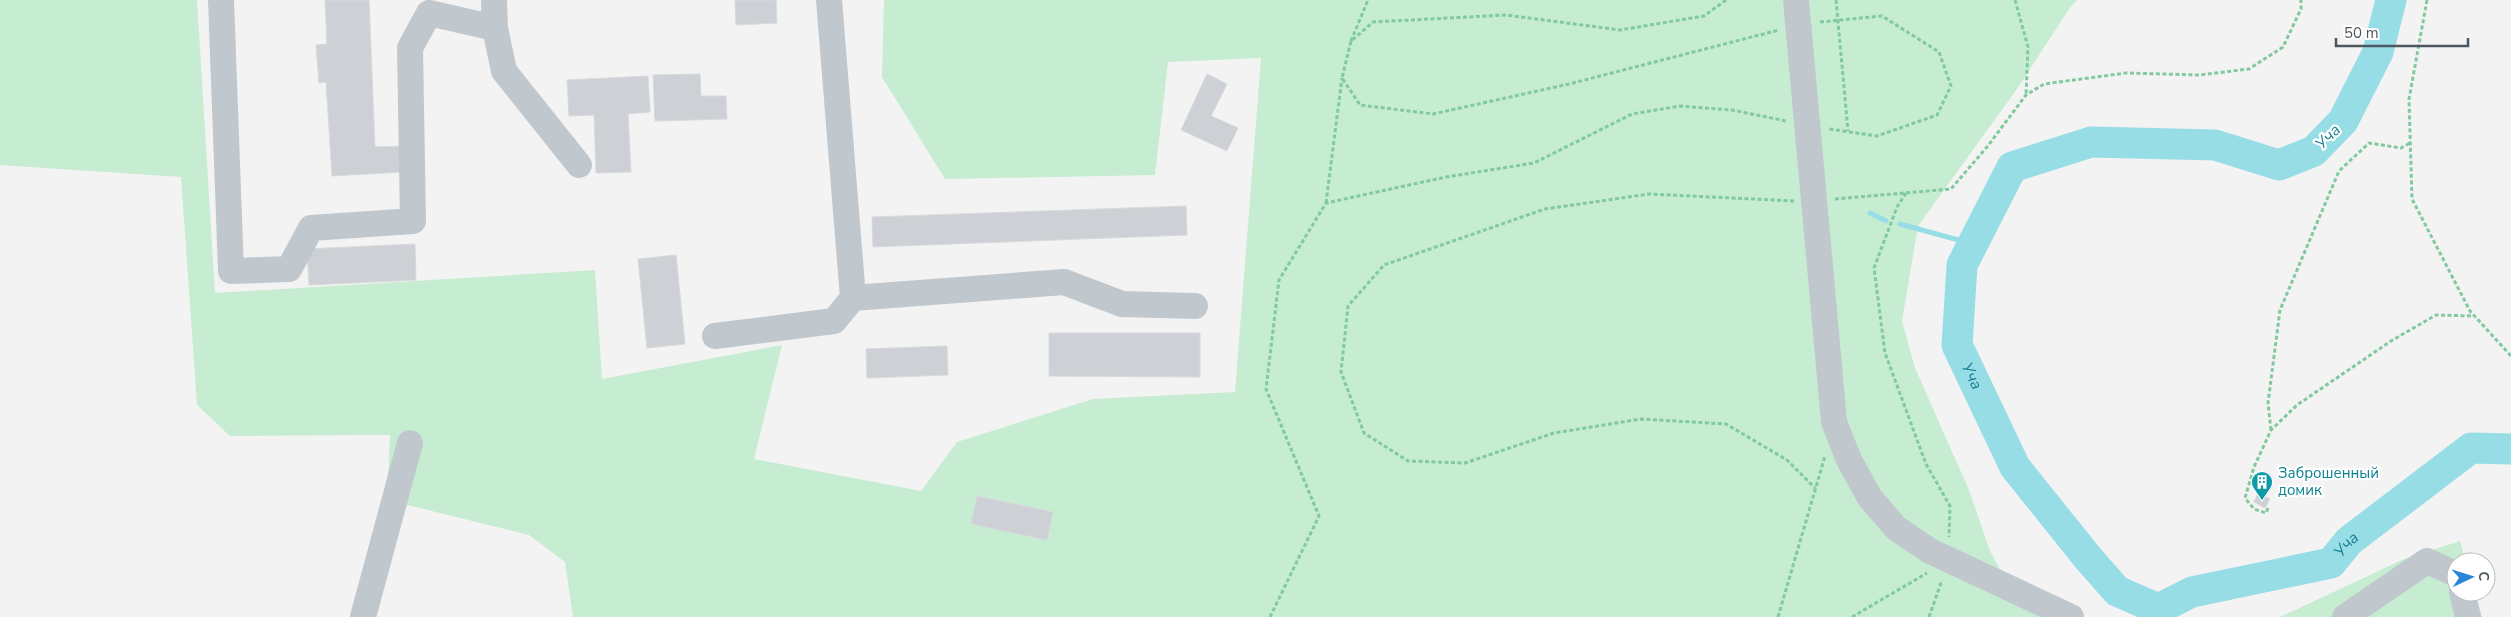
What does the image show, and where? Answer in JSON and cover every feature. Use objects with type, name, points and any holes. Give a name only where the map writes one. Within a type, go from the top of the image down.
[{"type":"lane","points":[[221,0],[231,271],[290,269],[311,228],[413,221],[410,48],[428,6],[495,28]]},
{"type":"lane","points":[[494,0],[495,28],[504,71],[579,165]]},
{"type":"lane","points":[[715,336],[834,321],[853,298],[829,0]]},
{"type":"lane","points":[[1797,13],[1834,422],[1849,460],[1870,498],[1896,528],[1930,551],[2071,617]]},
{"type":"lane","points":[[853,298],[1064,282],[1122,304],[1195,306]]},
{"type":"lane","points":[[363,617],[410,443]]},
{"type":"lane","points":[[2345,617],[2427,560],[2446,569]]},
{"type":"lane","points":[[2464,602],[2468,617]]},
{"type":"path","points":[[1270,617],[1320,516],[1266,389],[1280,280],[1326,204],[1342,78],[1351,41],[1368,0]]},
{"type":"path","points":[[1351,41],[1373,22],[1506,15],[1620,30],[1704,16],[1726,0]]},
{"type":"path","points":[[1836,0],[1836,19],[1848,132]]},
{"type":"path","points":[[2015,0],[2028,47],[2026,95]]},
{"type":"path","points":[[1778,617],[1815,488],[1787,460],[1726,424],[1641,419],[1554,433],[1465,463],[1408,461],[1364,433],[1341,372],[1348,306],[1384,265],[1545,209],[1649,194],[1814,201],[1951,189],[1987,147],[2026,95],[2044,84],[2126,73],[2199,76],[2250,69],[2283,48],[2301,9],[2301,0]]},
{"type":"path","points":[[2427,0],[2409,99],[2412,199],[2474,316],[2511,356]]},
{"type":"path","points":[[1326,204],[1446,177],[1534,163],[1632,114],[1680,106],[1732,110],[1808,126],[1878,136],[1937,115],[1952,86],[1939,52],[1882,16],[1836,19],[1797,13],[1569,84],[1433,114],[1360,105],[1342,78]]},
{"type":"path","points":[[2271,430],[2268,403],[2280,310],[2339,171],[2370,143],[2401,148],[2410,143]]},
{"type":"path","points":[[1906,194],[1897,207],[1874,268],[1885,353],[1926,464],[1950,506],[1949,560],[1929,617]]},
{"type":"path","points":[[2268,508],[2266,513],[2254,509],[2245,498],[2254,467],[2271,430],[2297,406],[2391,342],[2436,315],[2474,316]]},
{"type":"path","points":[[1852,617],[1949,560]]},
{"type":"green space","points":[[0,0],[197,0],[215,293],[595,270],[602,379],[782,345],[754,459],[921,491],[957,442],[1093,399],[1235,392],[1261,58],[1168,62],[1155,175],[945,179],[882,77],[884,0],[2077,0],[2069,9],[2017,89],[1918,226],[1902,321],[1915,368],[1969,490],[1990,551],[2019,604],[2047,617],[573,617],[565,562],[529,535],[387,500],[390,435],[230,436],[197,405],[181,177],[0,165]]},
{"type":"green space","points":[[2460,541],[2463,552],[2446,552],[2446,602],[2478,602],[2482,617],[2280,617],[2404,559]]},
{"type":"building","points":[[325,0],[369,0],[375,147],[403,146],[403,172],[332,176],[326,82],[319,83],[316,45],[327,44]]},
{"type":"building","points":[[735,0],[776,0],[777,23],[736,25]]},
{"type":"building","points":[[700,74],[701,96],[726,96],[727,119],[655,121],[653,75]]},
{"type":"building","points":[[1207,74],[1227,84],[1211,116],[1238,128],[1227,151],[1181,130]]},
{"type":"building","points":[[648,76],[650,112],[628,114],[631,172],[596,173],[594,115],[569,116],[567,80]]},
{"type":"building","points":[[1186,206],[1187,235],[873,247],[872,217]]},
{"type":"building","points":[[415,244],[416,280],[309,285],[307,249]]},
{"type":"building","points":[[676,255],[685,344],[647,348],[638,259]]},
{"type":"building","points":[[1049,333],[1200,333],[1200,377],[1049,376]]},
{"type":"building","points":[[947,346],[948,375],[867,378],[866,349]]},
{"type":"building","name":"Заброшенный домик","points":[[2258,493],[2270,499],[2265,508],[2254,502]]},
{"type":"building","points":[[977,496],[1053,512],[1047,540],[971,524]]},
{"type":"waterway","name":"Уча","points":[[2391,0],[2378,52],[2343,121],[2314,151],[2279,165],[2215,145],[2091,142],[2012,167],[1962,265],[1957,345],[2015,467],[2117,591],[2158,609],[2192,592],[2331,563],[2349,541],[2471,448],[2511,449]]},
{"type":"waterway","points":[[1870,213],[1886,221]]},
{"type":"waterway","points":[[1900,224],[1973,244]]},
{"type":"place","name":"Заброшенный домик","points":[[2262,501]]}]
